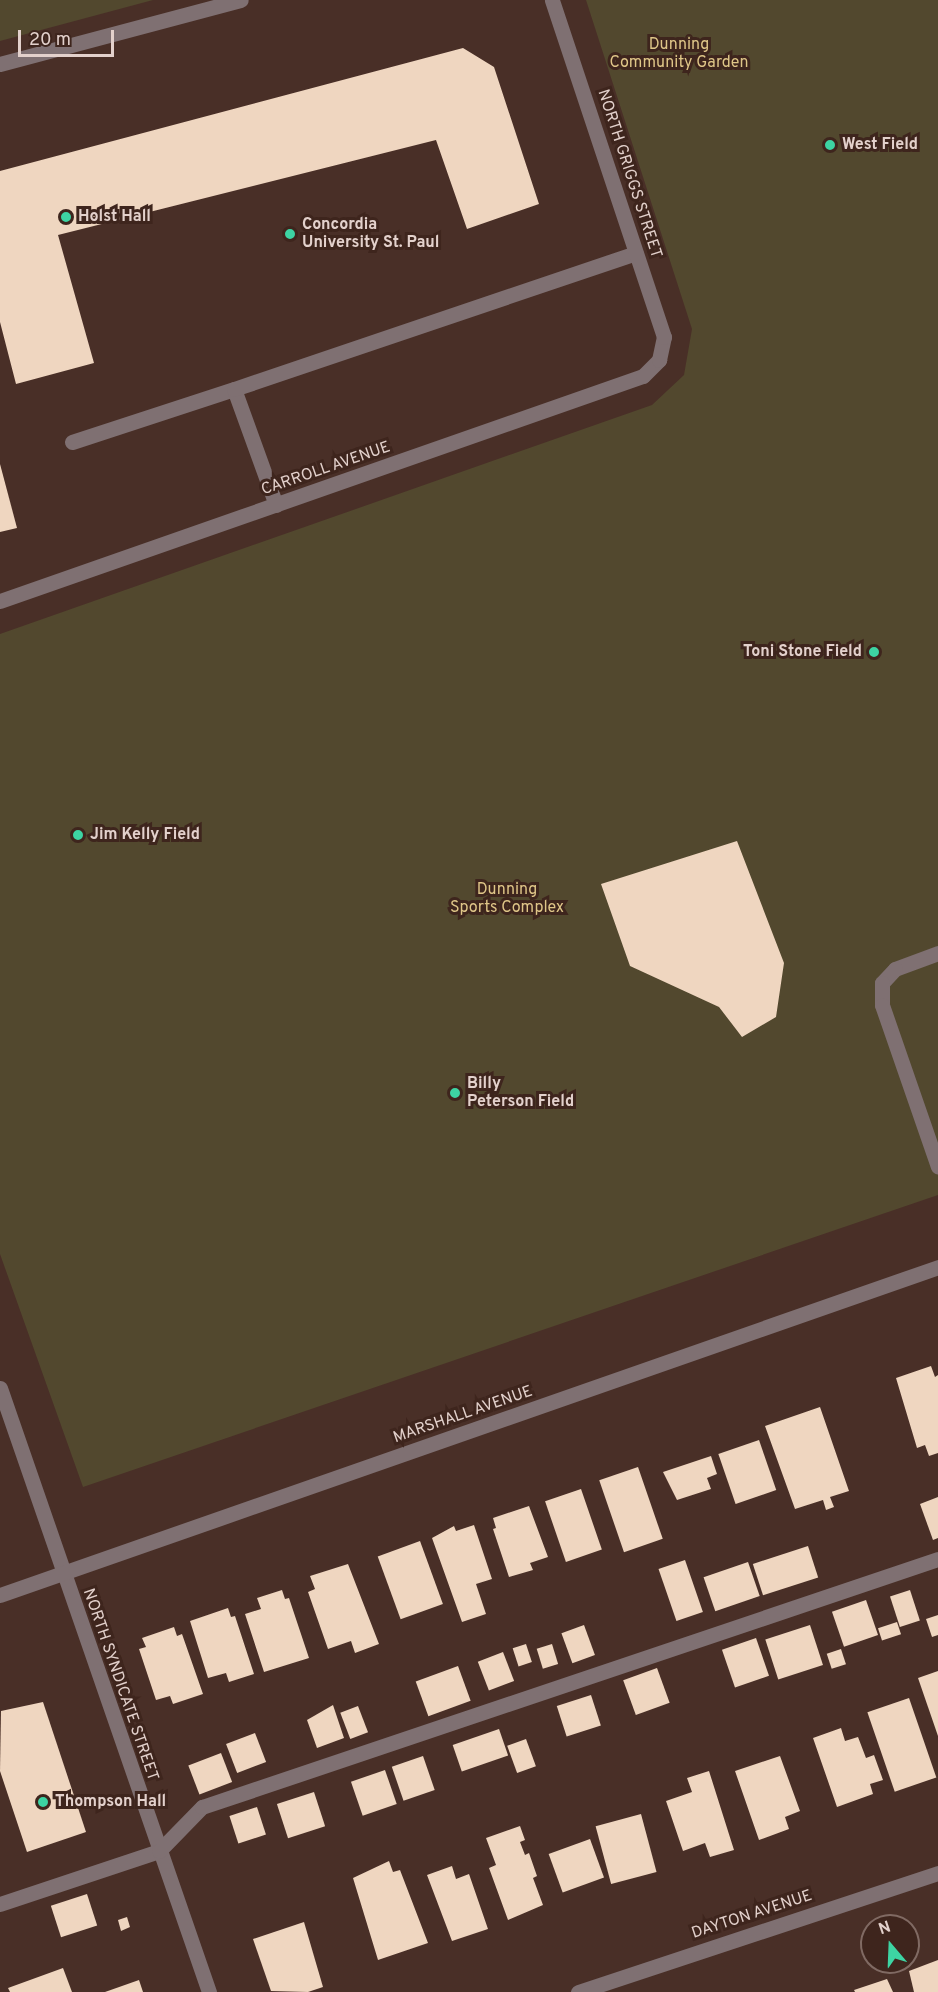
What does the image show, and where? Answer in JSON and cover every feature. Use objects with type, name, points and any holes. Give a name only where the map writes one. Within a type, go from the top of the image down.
[{"type":"street","points":[[0,64],[241,0]]},
{"type":"street","name":"NORTH GRIGGS STREET","points":[[552,0],[664,337],[658,360]]},
{"type":"street","points":[[72,442],[636,253]]},
{"type":"street","name":"CARROLL AVENUE","points":[[0,601],[643,376],[658,360]]},
{"type":"street","points":[[234,389],[276,506]]},
{"type":"street","points":[[938,953],[895,969],[882,983],[882,1005],[938,1167]]},
{"type":"street","name":"MARSHALL AVENUE","points":[[0,1595],[938,1267]]},
{"type":"street","name":"NORTH SYNDICATE STREET","points":[[0,1388],[62,1574],[208,1992]]},
{"type":"street","points":[[0,1904],[159,1851],[202,1808],[938,1559]]},
{"type":"street","name":"DAYTON AVENUE","points":[[578,1992],[938,1873]]},
{"type":"green space","points":[[0,0],[153,0],[0,41]]},
{"type":"green space","name":"Dunning Sports Complex","points":[[586,0],[938,0],[938,1195],[83,1487],[0,1254],[0,634],[652,405],[684,375],[692,329]]},
{"type":"building","name":"Holst Hall","points":[[463,48],[494,67],[539,204],[467,229],[436,140],[58,235],[94,363],[16,384],[0,322],[0,171]]},
{"type":"building","points":[[0,464],[17,528],[0,532]]},
{"type":"building","points":[[737,841],[784,963],[776,1017],[742,1037],[719,1007],[630,966],[601,884]]},
{"type":"building","points":[[931,1366],[935,1377],[938,1375],[938,1453],[929,1456],[925,1445],[917,1448],[896,1378]]},
{"type":"building","points":[[820,1407],[849,1491],[830,1497],[834,1507],[826,1510],[823,1500],[795,1509],[765,1426]]},
{"type":"building","points":[[759,1440],[776,1490],[736,1504],[718,1454]]},
{"type":"building","points":[[711,1456],[717,1474],[707,1478],[711,1489],[677,1500],[663,1472]]},
{"type":"building","points":[[638,1467],[663,1539],[624,1552],[599,1480]]},
{"type":"building","points":[[581,1489],[602,1550],[566,1562],[545,1501]]},
{"type":"building","points":[[938,1497],[938,1538],[933,1540],[920,1504]]},
{"type":"building","points":[[529,1506],[548,1557],[530,1563],[533,1570],[509,1577],[493,1529],[496,1528],[493,1518]]},
{"type":"building","points":[[474,1525],[492,1579],[476,1584],[486,1614],[462,1622],[432,1538],[454,1526],[456,1531]]},
{"type":"building","points":[[420,1541],[443,1604],[401,1619],[378,1556]]},
{"type":"building","points":[[808,1546],[818,1577],[763,1595],[753,1564]]},
{"type":"building","points":[[685,1560],[703,1612],[676,1621],[659,1569]]},
{"type":"building","points":[[748,1562],[760,1596],[715,1611],[704,1577]]},
{"type":"building","points":[[348,1564],[379,1644],[355,1653],[351,1641],[328,1649],[308,1592],[315,1589],[310,1576]]},
{"type":"building","points":[[282,1590],[285,1599],[289,1598],[309,1658],[264,1672],[245,1614],[261,1609],[257,1598]]},
{"type":"building","points":[[910,1590],[920,1620],[900,1627],[890,1596]]},
{"type":"building","points":[[866,1600],[878,1635],[844,1647],[832,1612]]},
{"type":"building","points":[[228,1608],[231,1617],[235,1616],[254,1674],[229,1682],[226,1673],[208,1678],[190,1621]]},
{"type":"building","points":[[938,1615],[938,1635],[932,1637],[926,1619]]},
{"type":"building","points":[[897,1622],[901,1634],[882,1641],[878,1628]]},
{"type":"building","points":[[584,1625],[595,1655],[572,1663],[561,1633]]},
{"type":"building","points":[[810,1625],[823,1665],[778,1679],[765,1640]]},
{"type":"building","points":[[174,1627],[177,1636],[182,1634],[203,1694],[173,1704],[170,1696],[156,1700],[139,1649],[146,1647],[142,1638]]},
{"type":"building","points":[[756,1638],[769,1676],[735,1688],[722,1650]]},
{"type":"building","points":[[526,1644],[532,1662],[519,1666],[513,1648]]},
{"type":"building","points":[[552,1644],[558,1664],[543,1669],[537,1649]]},
{"type":"building","points":[[841,1649],[846,1664],[832,1669],[827,1654]]},
{"type":"building","points":[[503,1652],[514,1681],[489,1691],[478,1662]]},
{"type":"building","points":[[458,1666],[471,1701],[428,1716],[416,1681]]},
{"type":"building","points":[[657,1668],[670,1703],[636,1715],[623,1680]]},
{"type":"building","points":[[938,1671],[938,1736],[918,1678]]},
{"type":"building","points":[[591,1695],[601,1725],[567,1737],[557,1706]]},
{"type":"building","points":[[909,1698],[936,1777],[895,1792],[867,1712]]},
{"type":"building","name":"Thompson Hall","points":[[43,1702],[86,1832],[27,1852],[0,1771],[1,1711]]},
{"type":"building","points":[[333,1705],[344,1738],[317,1748],[307,1720]]},
{"type":"building","points":[[358,1706],[368,1732],[350,1739],[340,1713]]},
{"type":"building","points":[[841,1728],[845,1741],[858,1737],[866,1758],[874,1755],[883,1780],[870,1784],[873,1794],[837,1807],[813,1738]]},
{"type":"building","points":[[499,1729],[508,1755],[462,1771],[453,1745]]},
{"type":"building","points":[[255,1733],[266,1762],[237,1773],[226,1744]]},
{"type":"building","points":[[526,1739],[536,1766],[517,1773],[507,1746]]},
{"type":"building","points":[[221,1753],[232,1782],[199,1794],[188,1766]]},
{"type":"building","points":[[423,1756],[435,1790],[404,1801],[392,1767]]},
{"type":"building","points":[[780,1756],[800,1811],[785,1817],[789,1829],[759,1840],[735,1771]]},
{"type":"building","points":[[385,1770],[397,1804],[363,1816],[351,1782]]},
{"type":"building","points":[[709,1771],[734,1850],[710,1857],[705,1843],[683,1851],[666,1801],[692,1792],[687,1778]]},
{"type":"building","points":[[314,1792],[325,1826],[288,1838],[277,1804]]},
{"type":"building","points":[[257,1807],[266,1835],[238,1844],[229,1816]]},
{"type":"building","points":[[641,1814],[657,1872],[611,1884],[596,1826]]},
{"type":"building","points":[[520,1826],[525,1840],[520,1842],[525,1855],[529,1853],[537,1876],[533,1878],[543,1905],[508,1920],[489,1868],[496,1865],[486,1838]]},
{"type":"building","points":[[590,1839],[604,1878],[563,1893],[549,1854]]},
{"type":"building","points":[[389,1861],[393,1872],[400,1870],[428,1943],[378,1960],[353,1878]]},
{"type":"building","points":[[452,1866],[456,1879],[469,1874],[488,1929],[452,1941],[427,1875]]},
{"type":"building","points":[[87,1894],[97,1925],[61,1937],[51,1906]]},
{"type":"building","points":[[127,1917],[130,1927],[121,1931],[118,1920]]},
{"type":"building","points":[[304,1922],[323,1987],[308,1992],[271,1991],[253,1939]]},
{"type":"building","points":[[938,1960],[938,1992],[914,1992],[910,1974],[920,1974],[920,1967]]},
{"type":"building","points":[[63,1968],[72,1992],[10,1992],[8,1988]]},
{"type":"building","points":[[887,1979],[893,1992],[855,1992],[854,1990]]},
{"type":"building","points":[[139,1980],[143,1992],[105,1992]]},
{"type":"place","name":"West Field","points":[[830,145]]},
{"type":"place","name":"Holst Hall","points":[[66,217]]},
{"type":"place","name":"Concordia University St. Paul","points":[[290,234]]},
{"type":"place","name":"Toni Stone Field","points":[[874,652]]},
{"type":"place","name":"Jim Kelly Field","points":[[78,835]]},
{"type":"place","name":"Billy Peterson Field","points":[[455,1093]]},
{"type":"place","name":"Thompson Hall","points":[[43,1802]]},
{"type":"park label","name":"Dunning Community Garden","points":[[679,54]]}]
